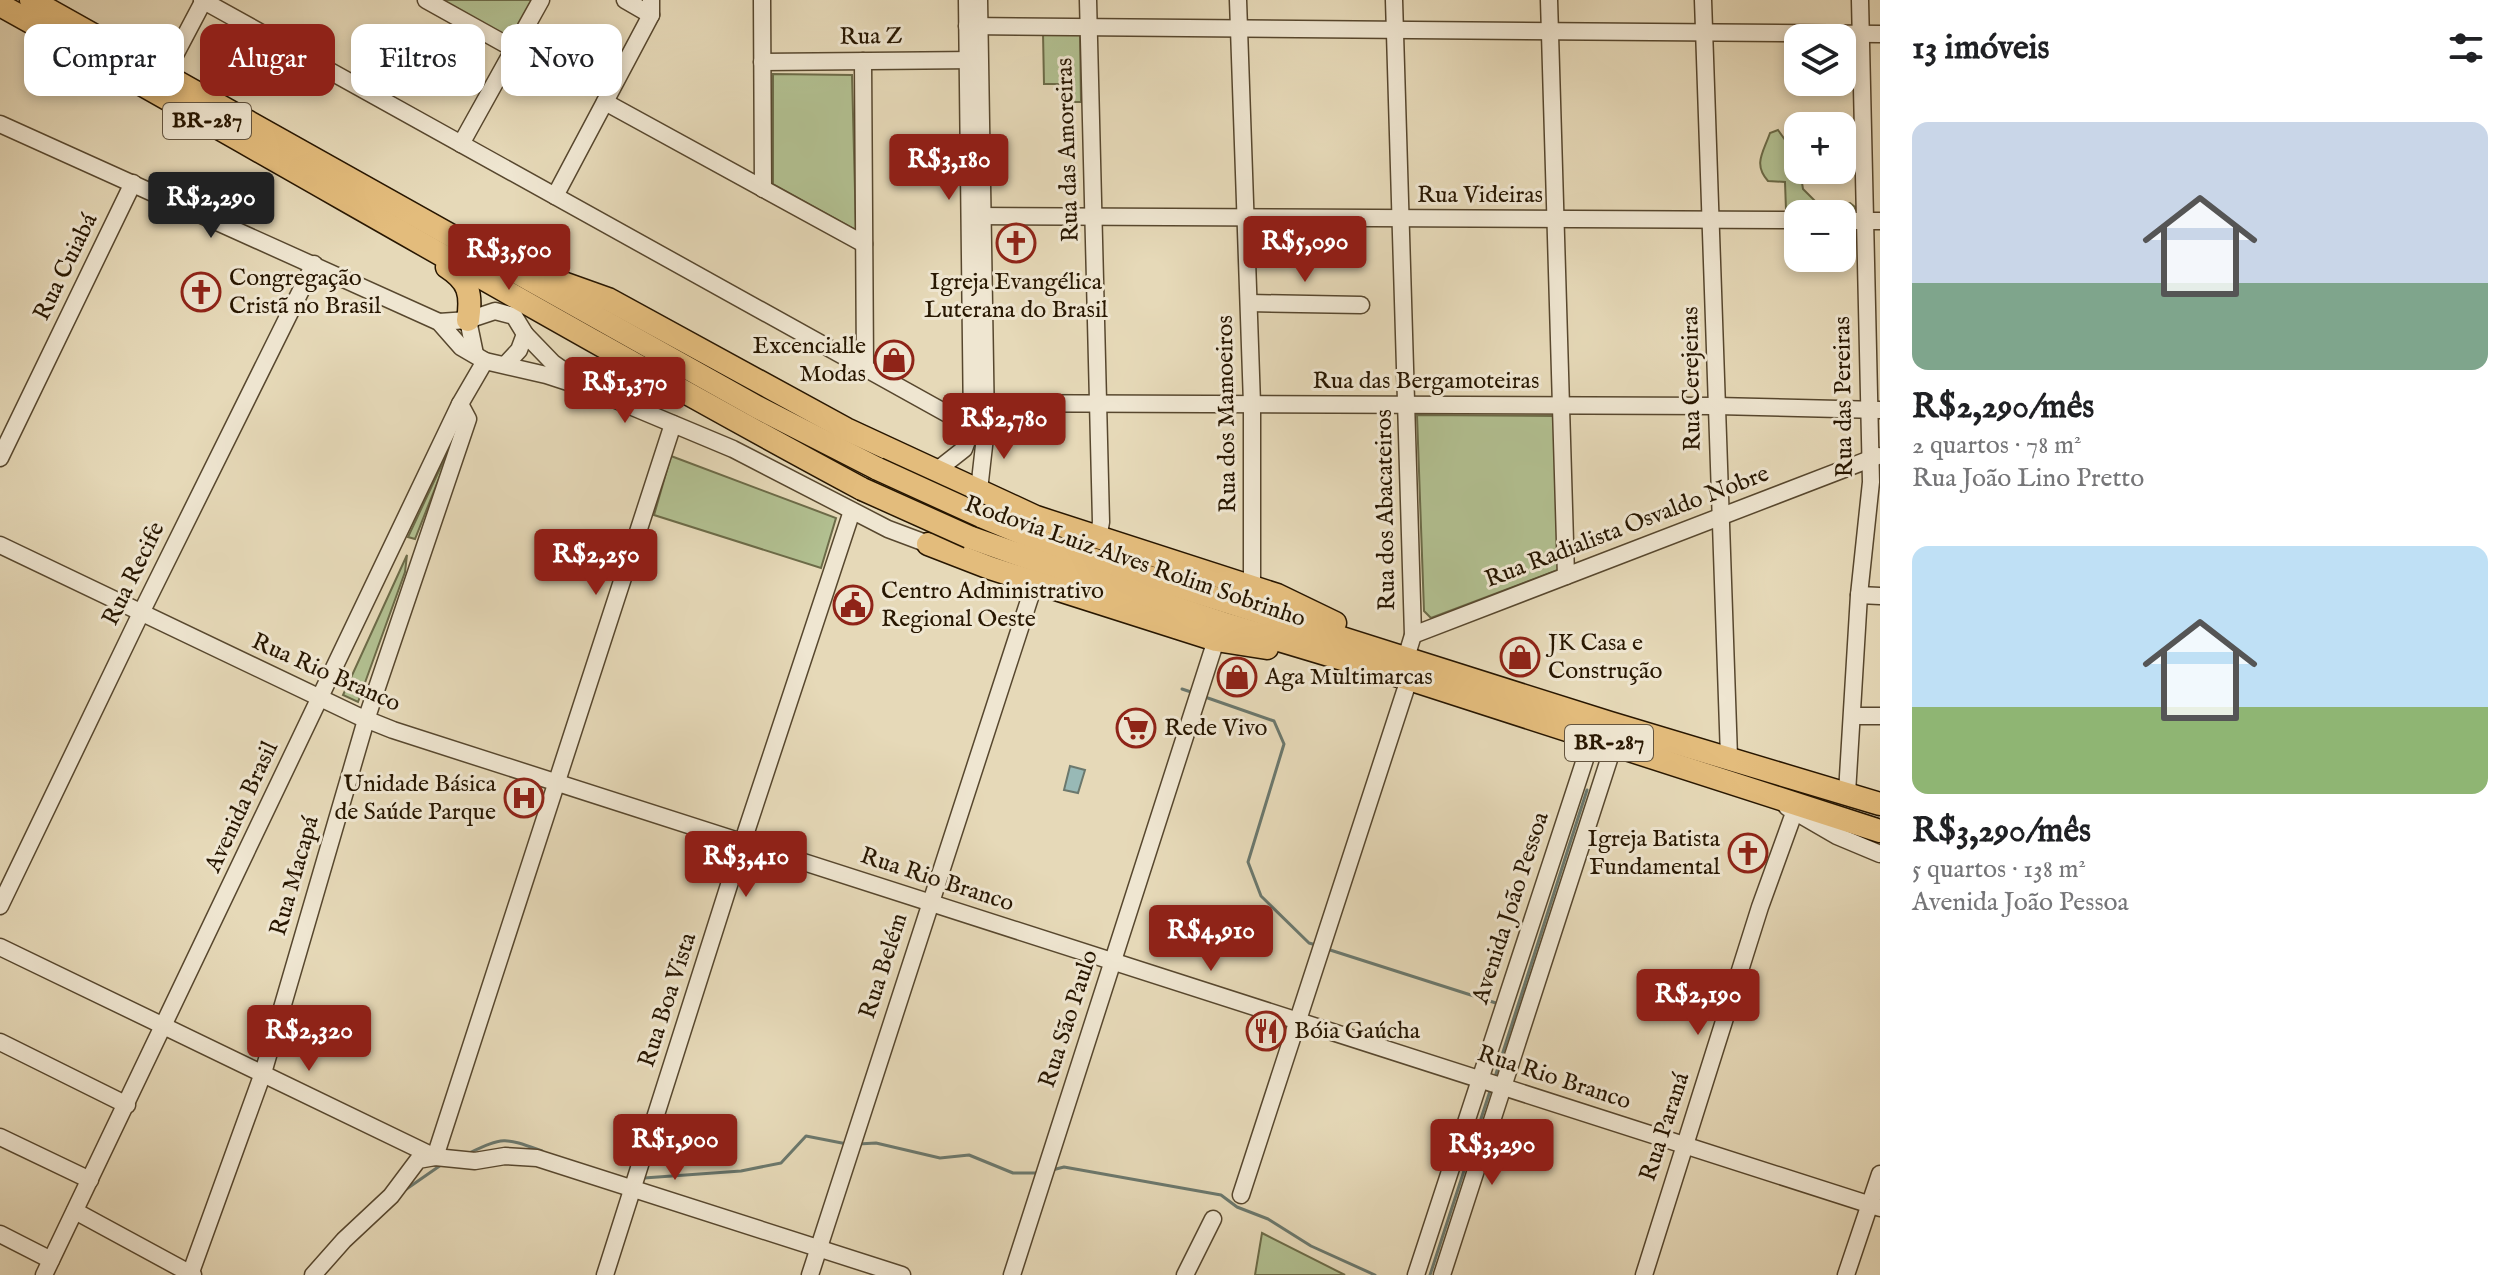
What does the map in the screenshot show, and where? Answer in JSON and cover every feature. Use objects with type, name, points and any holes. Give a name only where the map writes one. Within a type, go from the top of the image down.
[{"type":"highway","name":"Rodovia Luiz Alves Rolim Sobrinho","points":[[31,0],[74,24]]},
{"type":"highway","name":"Rodovia Luiz Alves Rolim Sobrinho","points":[[0,5],[746,427],[862,489],[969,537],[1107,585],[1338,657],[1407,668],[1610,723],[1880,804]]},
{"type":"highway","name":"Rodovia Luiz Alves Rolim Sobrinho","points":[[184,85],[757,407],[878,469],[981,516],[1057,548],[1358,641],[1407,668],[1592,738],[1786,806],[1880,831]]},
{"type":"highway","points":[[414,237],[467,283],[471,295],[468,320]]},
{"type":"highway","name":"BR-287","points":[[518,272],[546,277],[608,299],[846,429],[1036,517],[1277,595],[1335,623],[1358,641]]},
{"type":"highway","name":"BR-287","points":[[928,544],[990,568],[1216,640],[1338,657]]},
{"type":"street","points":[[184,38],[204,0],[865,368],[979,428]]},
{"type":"street","points":[[426,0],[501,42]]},
{"type":"street","points":[[528,24],[541,0]]},
{"type":"street","points":[[555,196],[651,7],[625,0]]},
{"type":"street","points":[[762,0],[763,189]]},
{"type":"street","points":[[928,544],[945,537],[979,490],[974,60],[973,26],[967,0]]},
{"type":"street","points":[[973,26],[979,0]]},
{"type":"street","name":"Rua das Amoreiras","points":[[1088,0],[1101,522],[1098,538]]},
{"type":"street","name":"Rua dos Mamoeiros","points":[[1238,0],[1252,404],[1252,586]]},
{"type":"street","name":"Rua dos Abacateiros","points":[[1394,0],[1413,635]]},
{"type":"street","points":[[1549,0],[1566,576]]},
{"type":"street","name":"Rua Cerejeiras","points":[[1703,0],[1729,757]]},
{"type":"street","name":"Rua das Pereiras","points":[[1847,793],[1859,595],[1875,457],[1872,221],[1860,0]]},
{"type":"street","points":[[973,26],[1880,34]]},
{"type":"street","name":"Rua Z","points":[[762,62],[974,60]]},
{"type":"street","points":[[863,61],[865,368]]},
{"type":"street","points":[[461,144],[501,72]]},
{"type":"street","points":[[605,102],[864,244]]},
{"type":"street","points":[[0,124],[439,322],[461,347],[480,358],[592,390],[733,449],[852,511],[891,500],[907,478],[936,471],[964,449],[979,428]]},
{"type":"street","name":"Rua Cuiabá","points":[[0,458],[133,183]]},
{"type":"street","name":"Rua Videiras","points":[[976,216],[1784,220]]},
{"type":"street","name":"Rua Recife","points":[[0,906],[314,264]]},
{"type":"street","points":[[1249,303],[1361,305]]},
{"type":"street","points":[[439,322],[468,320],[504,311],[514,316],[525,334],[553,363],[592,390]]},
{"type":"street","points":[[468,320],[480,358]]},
{"type":"street","points":[[506,364],[519,350],[525,334]]},
{"type":"street","name":"Avenida Brasil","points":[[46,1271],[480,358]]},
{"type":"street","name":"Rua das Bergamoteiras","points":[[979,403],[1717,406],[1874,410]]},
{"type":"street","name":"Rua Macapá","points":[[192,1273],[263,1073],[366,720],[468,419],[460,404]]},
{"type":"street","points":[[435,1157],[673,424]]},
{"type":"street","name":"Rua Radialista Osvaldo Nobre","points":[[1413,635],[1875,457]]},
{"type":"street","points":[[891,500],[899,532]]},
{"type":"street","name":"BR-287","points":[[852,511],[928,544]]},
{"type":"street","name":"Rua Boa Vista","points":[[605,1275],[852,511]]},
{"type":"street","points":[[396,538],[425,546]]},
{"type":"street","name":"Rua Rio Branco","points":[[0,545],[366,720],[1875,1206]]},
{"type":"street","name":"Rua Belém","points":[[810,1275],[1035,582]]},
{"type":"street","points":[[1859,595],[1880,596]]},
{"type":"street","points":[[1241,1195],[1407,668],[1413,635]]},
{"type":"street","name":"Rua São Paulo","points":[[1012,1275],[1216,640]]},
{"type":"street","points":[[1853,716],[1880,716]]},
{"type":"street","name":"Avenida João Pessoa","points":[[1442,1275],[1492,1082],[1592,738]]},
{"type":"street","name":"Avenida João Pessoa","points":[[1416,1275],[1492,1082],[1614,744]]},
{"type":"street","points":[[1786,806],[1837,836],[1880,854]]},
{"type":"street","name":"Rua Paraná","points":[[1644,1275],[1760,907],[1786,806]]},
{"type":"street","points":[[0,947],[435,1157]]},
{"type":"street","points":[[0,1042],[127,1105]]},
{"type":"street","points":[[0,1137],[90,1180]]},
{"type":"street","points":[[313,1275],[344,1240],[391,1196],[418,1160],[435,1157],[475,1161],[505,1156],[537,1158],[902,1275]]},
{"type":"street","points":[[1846,1275],[1875,1206],[1880,1174]]},
{"type":"street","points":[[75,1211],[192,1273]]},
{"type":"street","points":[[1185,1275],[1213,1219]]},
{"type":"street","points":[[0,1234],[46,1271]]},
{"type":"green space","points":[[436,0],[532,0],[519,24],[501,24],[501,36],[485,27],[485,24],[479,24]]},
{"type":"green space","points":[[1080,32],[1081,102],[1065,102],[1064,84],[1044,84],[1043,33]]},
{"type":"green space","points":[[773,74],[852,75],[856,230],[773,184]]},
{"type":"green space","points":[[1778,130],[1784,138],[1784,182],[1768,181],[1761,169],[1762,152],[1770,133]]},
{"type":"green space","points":[[1785,184],[1802,184],[1814,200],[1786,200]]},
{"type":"green space","points":[[1417,415],[1554,416],[1558,570],[1431,618],[1424,611]]},
{"type":"green space","points":[[459,428],[415,539],[408,537]]},
{"type":"green space","points":[[671,456],[836,518],[821,568],[654,515]]},
{"type":"green space","points":[[407,555],[405,572],[358,702],[343,695]]},
{"type":"green space","points":[[1262,1233],[1345,1275],[1255,1275]]},
{"type":"water","points":[[1070,766],[1085,770],[1078,793],[1064,790]]},
{"type":"waterway","points":[[1182,689],[1194,693]]},
{"type":"waterway","points":[[1205,697],[1274,721],[1284,744],[1248,862],[1261,896],[1309,943],[1316,945]]},
{"type":"waterway","points":[[1494,1080],[1587,790]]},
{"type":"waterway","points":[[1327,949],[1499,1004]]},
{"type":"waterway","points":[[1430,1275],[1490,1091]]},
{"type":"waterway","points":[[644,1178],[741,1171],[781,1163],[806,1136],[847,1144]]},
{"type":"waterway","points":[[467,1154],[504,1141],[542,1151]]},
{"type":"waterway","points":[[858,1144],[876,1143],[940,1158],[969,1155],[1013,1173],[1037,1173]]},
{"type":"waterway","points":[[405,1190],[441,1165]]},
{"type":"waterway","points":[[1052,1170],[1064,1167],[1221,1195],[1237,1207],[1268,1219],[1311,1246],[1375,1275]]},
{"type":"place","name":"Igreja Evangélica Luterana do Brasil","points":[[1016,243]]},
{"type":"place","name":"Congregação Cristã no Brasil","points":[[201,292]]},
{"type":"place","name":"Excencialle Modas","points":[[894,360]]},
{"type":"place","name":"Centro Administrativo Regional Oeste","points":[[853,605]]},
{"type":"place","name":"JK Casa e Construção","points":[[1520,657]]},
{"type":"place","name":"Aga Multimarcas","points":[[1237,677]]},
{"type":"place","name":"Rede Vivo","points":[[1136,728]]},
{"type":"place","name":"Unidade Básica de Saúde Parque","points":[[524,798]]},
{"type":"place","name":"Igreja Batista Fundamental","points":[[1748,853]]},
{"type":"place","name":"Bóia Gaúcha","points":[[1266,1031]]}]
